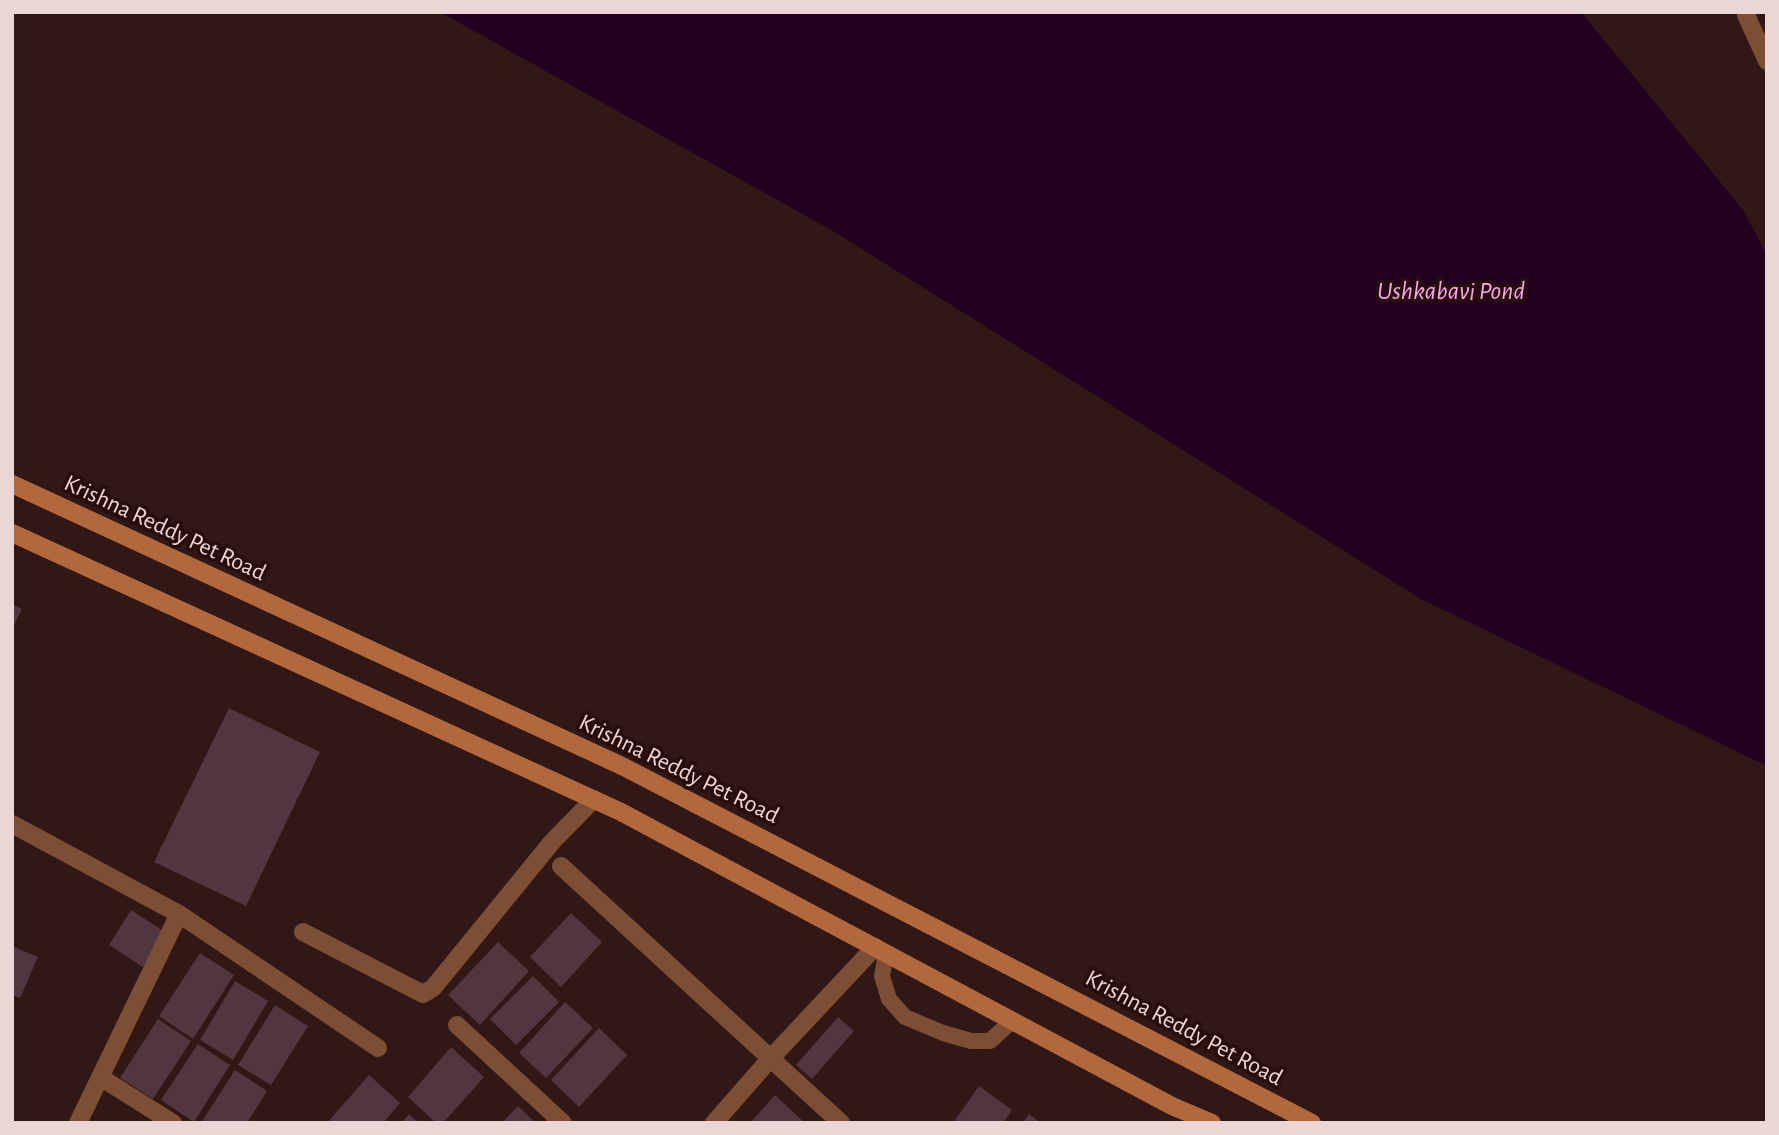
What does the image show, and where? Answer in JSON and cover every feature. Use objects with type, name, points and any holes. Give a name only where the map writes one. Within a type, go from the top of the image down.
[{"type":"main road","name":"Krishna Reddy Pet Road","points":[[12,484],[622,766],[1312,1123]]},
{"type":"main road","points":[[12,533],[594,799],[1172,1106],[1212,1123]]},
{"type":"street","points":[[1747,12],[1767,61]]},
{"type":"street","points":[[303,932],[423,994],[433,988],[552,842],[594,799]]},
{"type":"street","points":[[12,824],[179,914],[377,1048]]},
{"type":"street","points":[[561,866],[841,1123]]},
{"type":"street","points":[[78,1123],[179,914]]},
{"type":"street","points":[[714,1123],[770,1059],[881,950]]},
{"type":"street","points":[[457,1026],[563,1123]]},
{"type":"street","points":[[100,1077],[173,1123]]},
{"type":"lane","points":[[881,950],[885,988],[889,999],[905,1017],[971,1041],[990,1041],[1013,1020]]},
{"type":"water","name":"Ushkabavi Pond","points":[[440,12],[1581,12],[1743,210],[1767,255],[1767,766],[1421,599],[833,231]]},
{"type":"building","points":[[12,604],[22,609],[12,629]]},
{"type":"building","points":[[229,708],[320,752],[246,906],[154,862]]},
{"type":"building","points":[[131,910],[165,932],[143,967],[109,945]]},
{"type":"building","points":[[571,913],[602,942],[561,987],[530,957]]},
{"type":"building","points":[[498,942],[529,971],[480,1025],[448,995]]},
{"type":"building","points":[[12,946],[38,957],[20,998],[12,995]]},
{"type":"building","points":[[200,953],[234,975],[193,1039],[159,1016]]},
{"type":"building","points":[[533,976],[559,1002],[516,1045],[490,1019]]},
{"type":"building","points":[[235,981],[268,1001],[233,1060],[200,1040]]},
{"type":"building","points":[[565,1002],[593,1028],[546,1078],[519,1053]]},
{"type":"building","points":[[275,1005],[308,1026],[271,1085],[238,1065]]},
{"type":"building","points":[[838,1017],[854,1031],[812,1079],[796,1065]]},
{"type":"building","points":[[158,1019],[191,1041],[153,1099],[120,1078]]},
{"type":"building","points":[[599,1028],[627,1055],[579,1107],[551,1080]]},
{"type":"building","points":[[198,1044],[230,1065],[194,1122],[161,1100]]},
{"type":"building","points":[[451,1047],[484,1077],[443,1123],[436,1123],[408,1097]]},
{"type":"building","points":[[235,1070],[267,1091],[247,1123],[201,1123]]},
{"type":"building","points":[[369,1075],[400,1103],[383,1123],[327,1123]]},
{"type":"building","points":[[979,1086],[1012,1110],[1003,1123],[953,1123]]},
{"type":"building","points":[[775,1095],[805,1123],[750,1123]]},
{"type":"building","points":[[518,1106],[536,1123],[502,1123]]},
{"type":"building","points":[[409,1114],[419,1123],[401,1123]]},
{"type":"building","points":[[1029,1114],[1041,1123],[1023,1123]]}]
